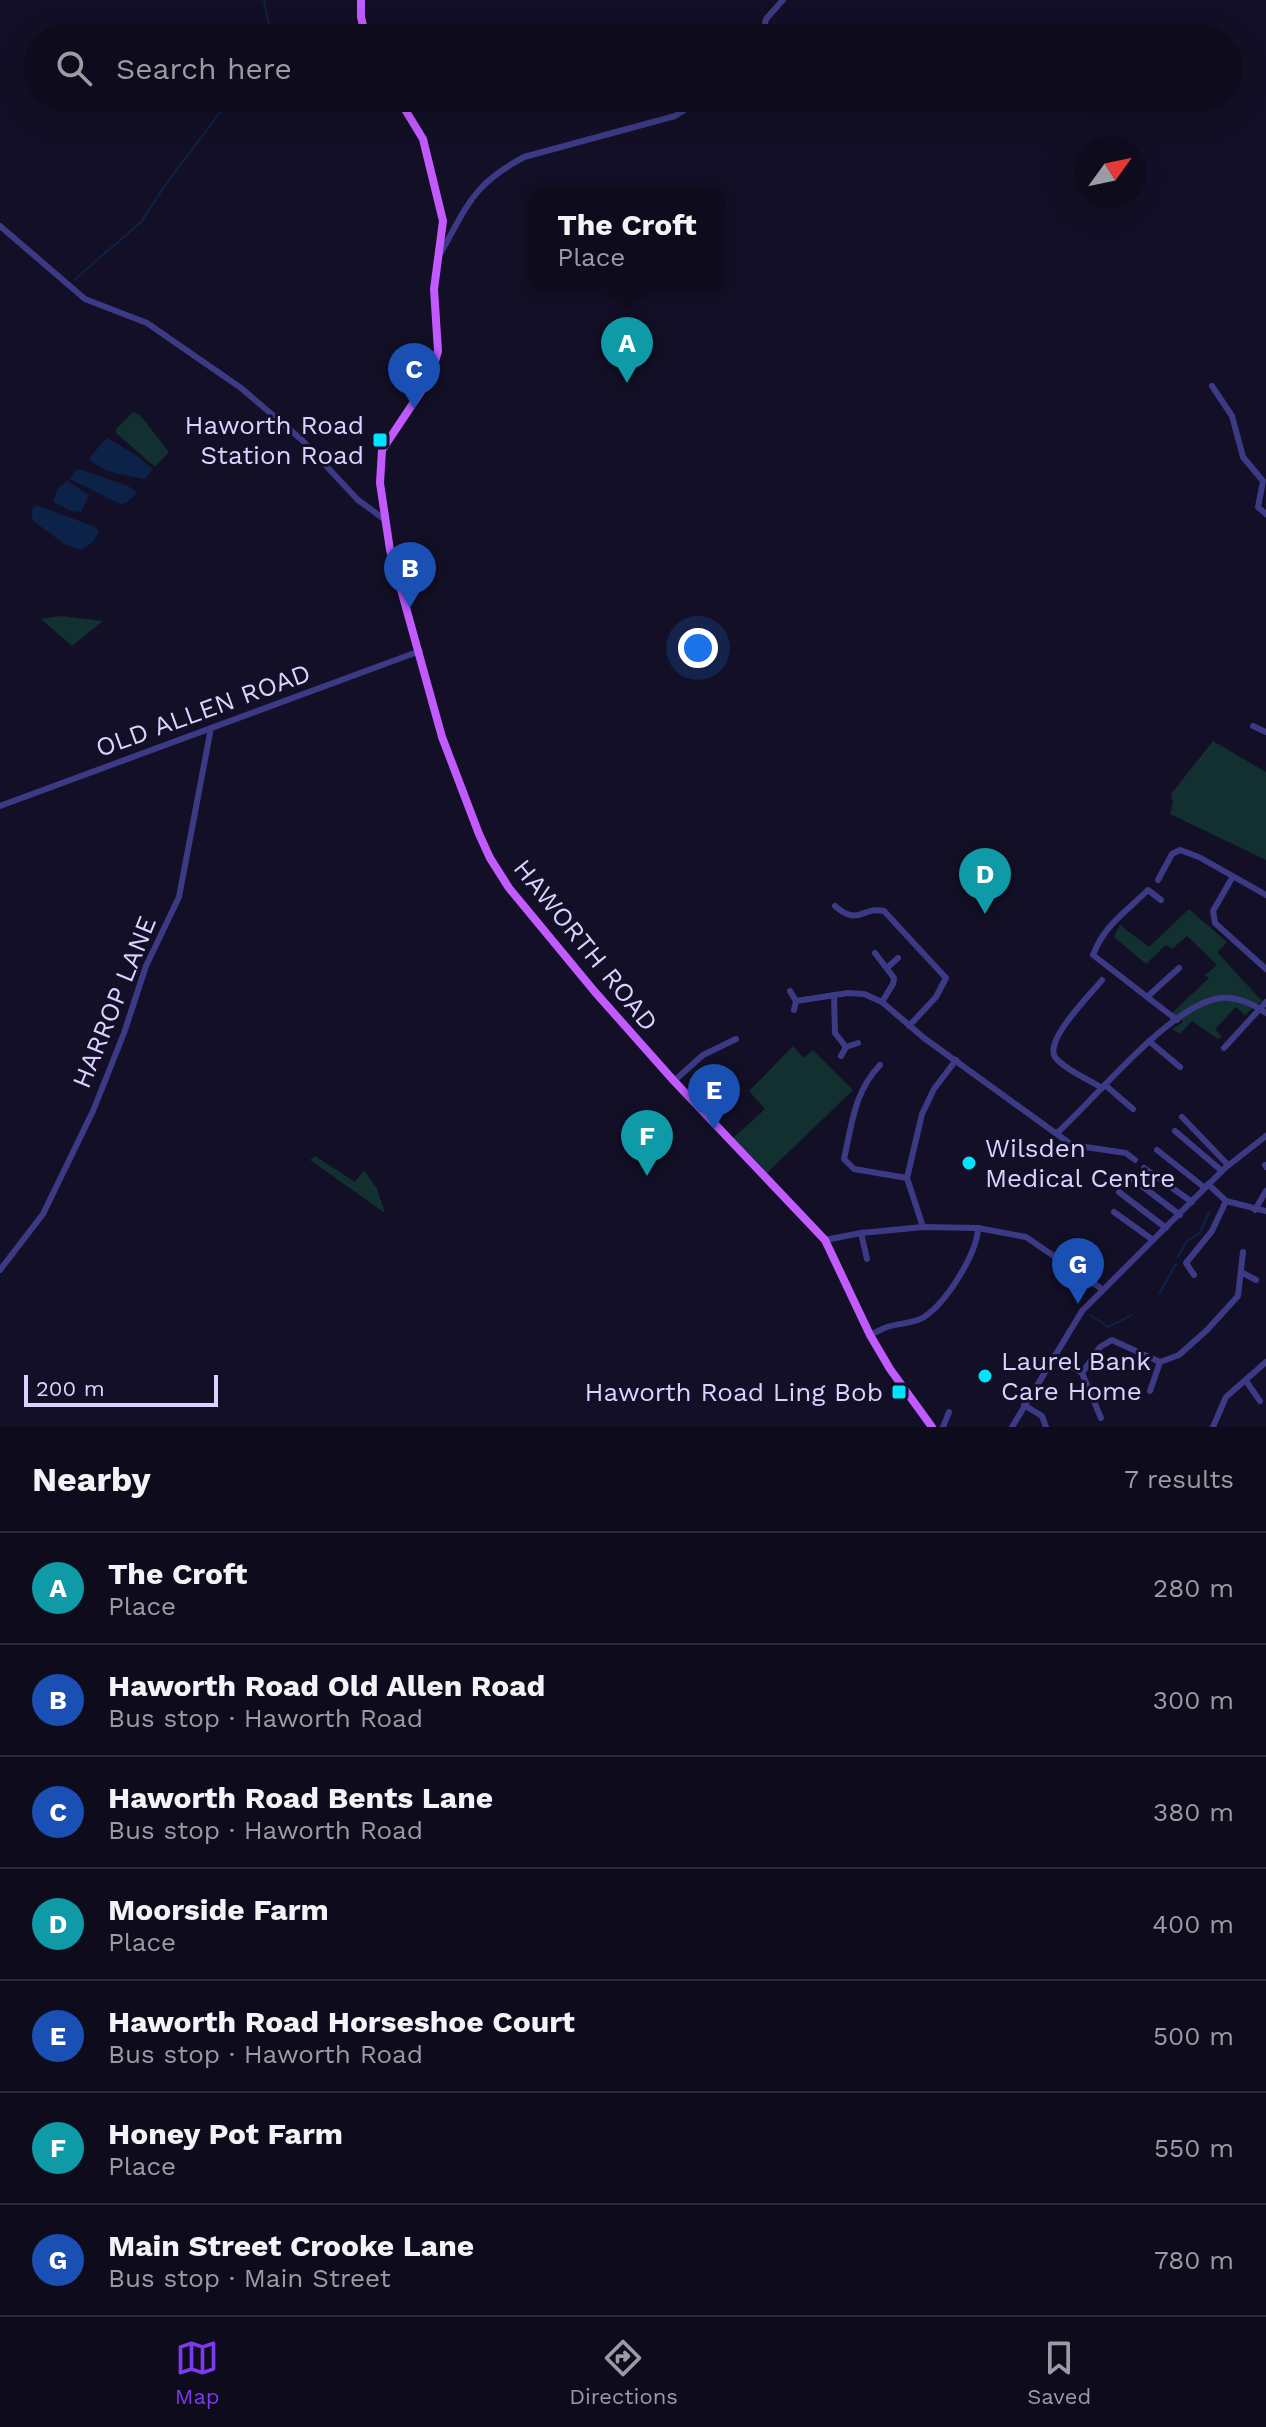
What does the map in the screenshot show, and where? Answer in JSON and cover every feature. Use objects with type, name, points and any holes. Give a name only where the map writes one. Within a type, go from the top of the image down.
[{"type":"main road","points":[[361,0],[363,24]]},
{"type":"main road","name":"HAWORTH ROAD","points":[[407,112],[423,139],[443,221],[434,289],[437,361],[407,417],[382,450],[380,483],[384,519],[442,737],[490,858],[509,888],[560,951],[674,1081],[825,1240],[870,1335],[890,1369],[932,1427]]},
{"type":"street","points":[[765,24],[783,0]]},
{"type":"street","points":[[437,261],[476,192],[502,170],[524,157],[681,112]]},
{"type":"street","points":[[0,226],[94,305],[147,323],[219,372],[282,421],[358,500],[384,519]]},
{"type":"street","points":[[1212,386],[1232,416],[1243,457],[1263,481],[1258,507],[1266,514]]},
{"type":"street","name":"OLD ALLEN ROAD","points":[[0,806],[420,651]]},
{"type":"street","points":[[1253,726],[1266,732]]},
{"type":"street","name":"HARROP LANE","points":[[0,1270],[43,1214],[93,1111],[146,966],[179,897],[211,728]]},
{"type":"street","points":[[1158,880],[1172,854],[1180,850],[1199,857],[1266,895]]},
{"type":"street","points":[[1232,878],[1213,911],[1215,923],[1266,969]]},
{"type":"street","points":[[1161,900],[1148,890],[1116,917],[1093,955],[1177,1020]]},
{"type":"street","points":[[835,906],[844,914],[855,917],[882,909],[946,978],[936,997],[909,1026]]},
{"type":"street","points":[[875,953],[888,967],[894,980],[882,1002]]},
{"type":"street","points":[[888,967],[898,958]]},
{"type":"street","points":[[1147,997],[1179,968]]},
{"type":"street","points":[[1102,980],[1060,1030],[1052,1047],[1054,1057],[1104,1087],[1133,1109]]},
{"type":"street","points":[[790,991],[796,1001],[794,1010]]},
{"type":"street","points":[[796,1001],[864,994],[882,1002],[909,1026],[1072,1145],[1126,1153],[1135,1160]]},
{"type":"street","points":[[834,995],[835,1033],[846,1047]]},
{"type":"street","points":[[1058,1132],[1149,1041],[1196,1007],[1219,998],[1239,999],[1264,1011]]},
{"type":"street","points":[[1224,1048],[1264,1011],[1266,1002]]},
{"type":"street","points":[[674,1081],[703,1055],[736,1039]]},
{"type":"street","points":[[1149,1041],[1180,1067]]},
{"type":"street","points":[[841,1056],[846,1047],[858,1043]]},
{"type":"street","points":[[923,1227],[907,1178],[922,1114],[934,1089],[956,1060]]},
{"type":"street","points":[[880,1065],[866,1079],[858,1097],[844,1159],[854,1169],[907,1178]]},
{"type":"street","points":[[1182,1117],[1225,1168]]},
{"type":"street","points":[[1175,1131],[1225,1168]]},
{"type":"street","points":[[1193,1146],[1200,1136]]},
{"type":"street","points":[[1012,1427],[1082,1311],[1206,1186],[1266,1136]]},
{"type":"street","points":[[1157,1150],[1226,1201],[1266,1211]]},
{"type":"street","points":[[1144,1168],[1192,1202]]},
{"type":"street","points":[[1130,1177],[1180,1215]]},
{"type":"street","points":[[1255,1210],[1266,1191]]},
{"type":"street","points":[[1119,1192],[1166,1228]]},
{"type":"street","points":[[1194,1275],[1186,1263],[1212,1231],[1226,1201]]},
{"type":"street","points":[[1114,1212],[1153,1240]]},
{"type":"street","points":[[825,1240],[923,1227],[978,1228],[1026,1237],[1102,1289]]},
{"type":"street","points":[[870,1335],[928,1314],[954,1285],[978,1244],[978,1228]]},
{"type":"street","points":[[861,1233],[867,1259]]},
{"type":"street","points":[[1082,1373],[1100,1347],[1112,1340],[1160,1362],[1179,1355],[1238,1296],[1243,1252]]},
{"type":"street","points":[[1241,1272],[1256,1280]]},
{"type":"street","points":[[1054,1356],[1082,1373],[1101,1418]]},
{"type":"street","points":[[1150,1391],[1160,1362]]},
{"type":"street","points":[[1213,1427],[1226,1397],[1266,1362]]},
{"type":"street","points":[[1246,1381],[1260,1401]]},
{"type":"street","points":[[1024,1405],[1042,1416],[1046,1427]]},
{"type":"street","points":[[943,1427],[949,1412]]},
{"type":"green space","points":[[133,412],[140,415],[169,452],[155,467],[116,433],[116,429]]},
{"type":"green space","points":[[61,616],[103,621],[72,646],[41,619]]},
{"type":"green space","points":[[1213,741],[1266,772],[1266,860],[1170,814],[1173,803],[1171,794]]},
{"type":"green space","points":[[1189,909],[1227,942],[1217,952],[1262,1001],[1245,1015],[1236,1007],[1215,1029],[1222,1037],[1218,1039],[1192,1021],[1180,1034],[1172,1029],[1183,1022],[1172,1013],[1209,978],[1205,975],[1217,965],[1187,936],[1172,949],[1166,945],[1146,964],[1114,937],[1120,925],[1149,947]]},
{"type":"green space","points":[[793,1046],[804,1058],[813,1050],[853,1090],[767,1173],[733,1138],[765,1109],[749,1091]]},
{"type":"green space","points":[[315,1156],[355,1182],[364,1170],[377,1189],[385,1213],[310,1160]]},
{"type":"water","points":[[107,438],[153,469],[145,479],[107,470],[89,458]]},
{"type":"water","points":[[79,469],[128,486],[137,493],[126,503],[120,504],[70,479]]},
{"type":"water","points":[[67,481],[89,495],[81,512],[71,511],[53,502],[57,489]]},
{"type":"water","points":[[36,505],[93,526],[99,530],[98,533],[81,550],[66,545],[33,521],[31,510]]},
{"type":"waterway","points":[[264,0],[269,24]]},
{"type":"waterway","points":[[74,280],[141,222],[220,112]]},
{"type":"waterway","points":[[1178,1257],[1187,1241],[1200,1233],[1209,1212]]},
{"type":"waterway","points":[[1159,1294],[1176,1264]]},
{"type":"waterway","points":[[1090,1315],[1108,1327],[1132,1315]]},
{"type":"place","name":"The Croft","points":[[627,383]]},
{"type":"place","name":"Haworth Road Bents Lane","points":[[414,409]]},
{"type":"place","name":"Haworth Road Station Road","points":[[380,440]]},
{"type":"place","name":"Haworth Road Old Allen Road","points":[[410,608]]},
{"type":"place","name":"Moorside Farm","points":[[985,914]]},
{"type":"place","name":"Haworth Road Horseshoe Court","points":[[714,1130]]},
{"type":"place","name":"Wilsden Medical Centre","points":[[969,1163]]},
{"type":"place","name":"Honey Pot Farm","points":[[647,1176]]},
{"type":"place","name":"Main Street Crooke Lane","points":[[1078,1304]]},
{"type":"place","name":"Laurel Bank Care Home","points":[[985,1376]]},
{"type":"place","name":"Haworth Road Ling Bob","points":[[899,1392]]}]
